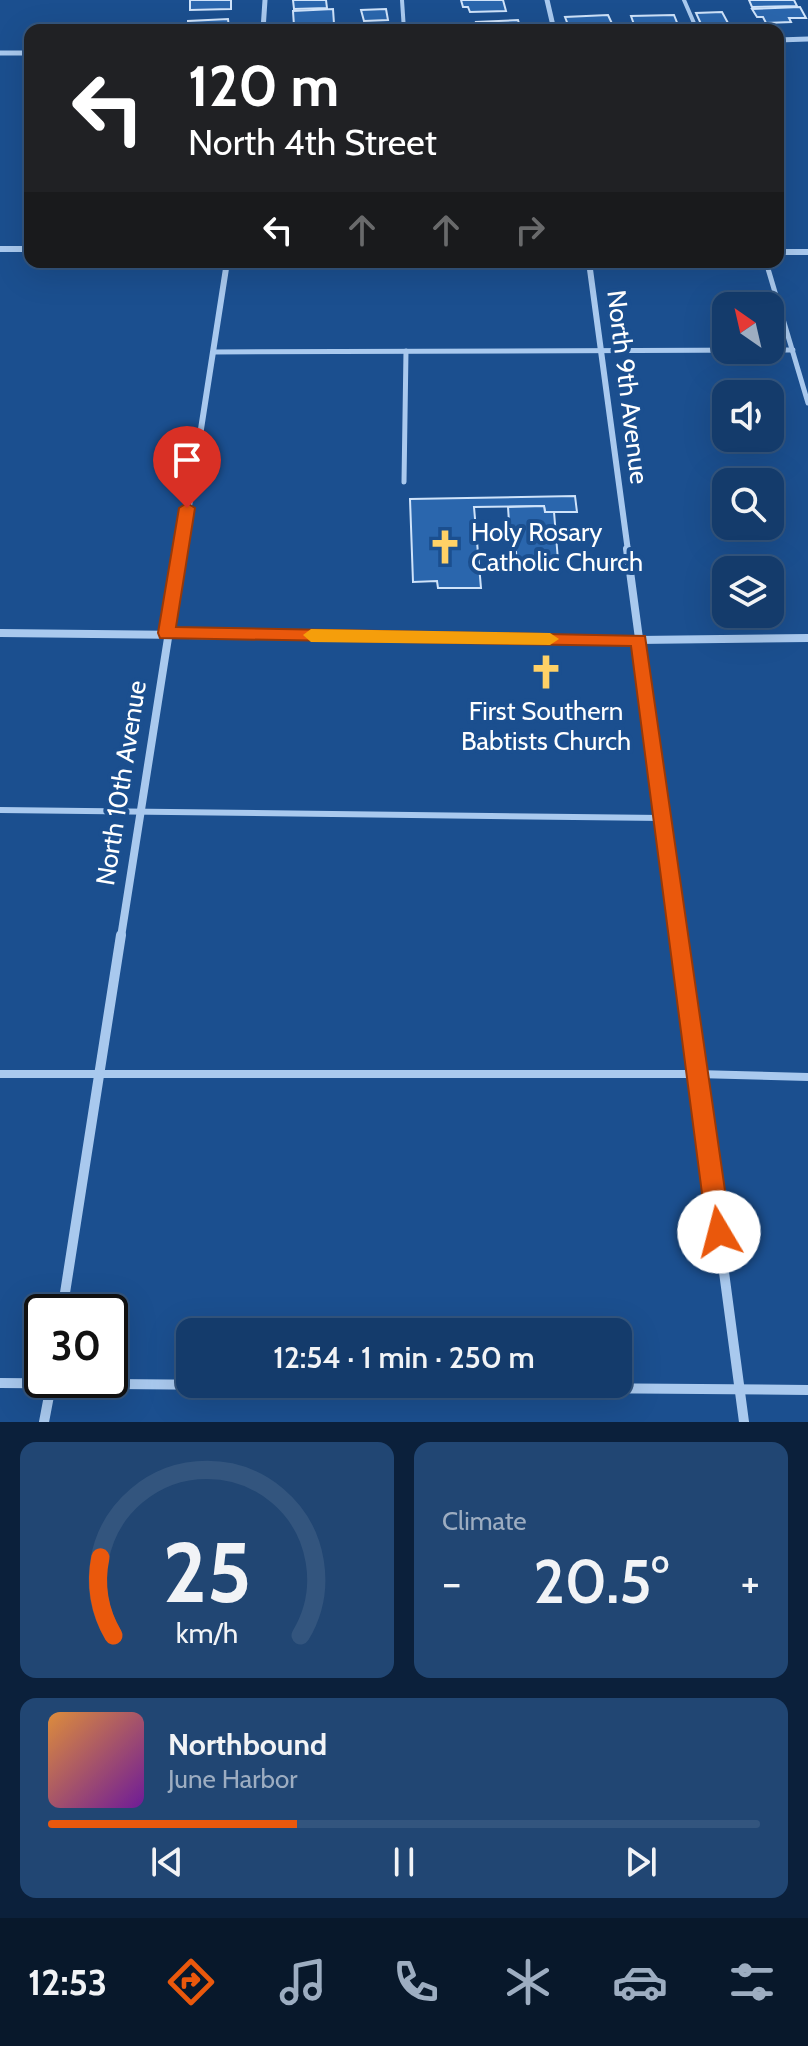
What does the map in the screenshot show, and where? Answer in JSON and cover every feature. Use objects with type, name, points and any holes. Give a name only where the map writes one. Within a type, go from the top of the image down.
[{"type":"street","points":[[263,24],[265,0]]},
{"type":"street","points":[[547,0],[553,24]]},
{"type":"street","points":[[784,40],[808,39]]},
{"type":"street","points":[[0,53],[24,53]]},
{"type":"street","points":[[0,249],[24,249]]},
{"type":"street","points":[[784,252],[808,252]]},
{"type":"street","name":"North 10th Avenue","points":[[65,1294],[166,633],[226,268]]},
{"type":"street","name":"North 9th Avenue","points":[[590,268],[744,1422]]},
{"type":"street","points":[[0,633],[638,640],[808,638]]},
{"type":"street","points":[[0,1383],[24,1383]]},
{"type":"street","points":[[128,1383],[808,1390]]},
{"type":"street","points":[[44,1422],[48,1398]]},
{"type":"lane","points":[[402,0],[404,24]]},
{"type":"lane","points":[[684,0],[694,24]]},
{"type":"lane","points":[[768,268],[808,403]]},
{"type":"lane","points":[[213,352],[793,350]]},
{"type":"lane","points":[[404,482],[406,351]]},
{"type":"lane","points":[[0,810],[662,818]]},
{"type":"lane","points":[[0,1074],[697,1074],[808,1077]]},
{"type":"building","points":[[190,0],[231,0],[231,9],[190,10]]},
{"type":"building","points":[[293,0],[326,0],[327,8],[294,9]]},
{"type":"building","points":[[461,0],[503,0],[506,11],[470,12],[468,7],[463,7]]},
{"type":"building","points":[[749,0],[794,0],[797,6],[752,7]]},
{"type":"building","points":[[800,7],[806,18],[789,18],[791,22],[766,23],[752,9]]},
{"type":"building","points":[[333,9],[334,24],[294,24],[293,11]]},
{"type":"building","points":[[386,9],[388,20],[364,21],[361,10]]},
{"type":"building","points":[[722,12],[728,23],[701,24],[696,13]]},
{"type":"building","points":[[608,15],[612,24],[568,24],[565,17]]},
{"type":"building","points":[[674,15],[678,24],[634,24],[631,16]]},
{"type":"building","points":[[228,19],[229,24],[188,24],[188,21]]},
{"type":"building","points":[[518,20],[519,24],[476,24]]},
{"type":"building","name":"Holy Rosary Catholic Church","points":[[575,496],[577,512],[545,512],[544,506],[474,507],[481,588],[438,588],[437,581],[413,582],[410,499]]},
{"type":"building","points":[[544,506],[545,512],[554,512],[558,560],[517,562],[516,552],[511,552],[508,507]]},
{"type":"slow traffic","points":[[311,635],[550,639]]},
{"type":"place","name":"Holy Rosary Catholic Church","points":[[445,547]]},
{"type":"place","name":"First Southern Babtists Church","points":[[546,672]]},
{"type":"route","points":[[187,508],[166,633],[638,640],[719,1232]]}]
